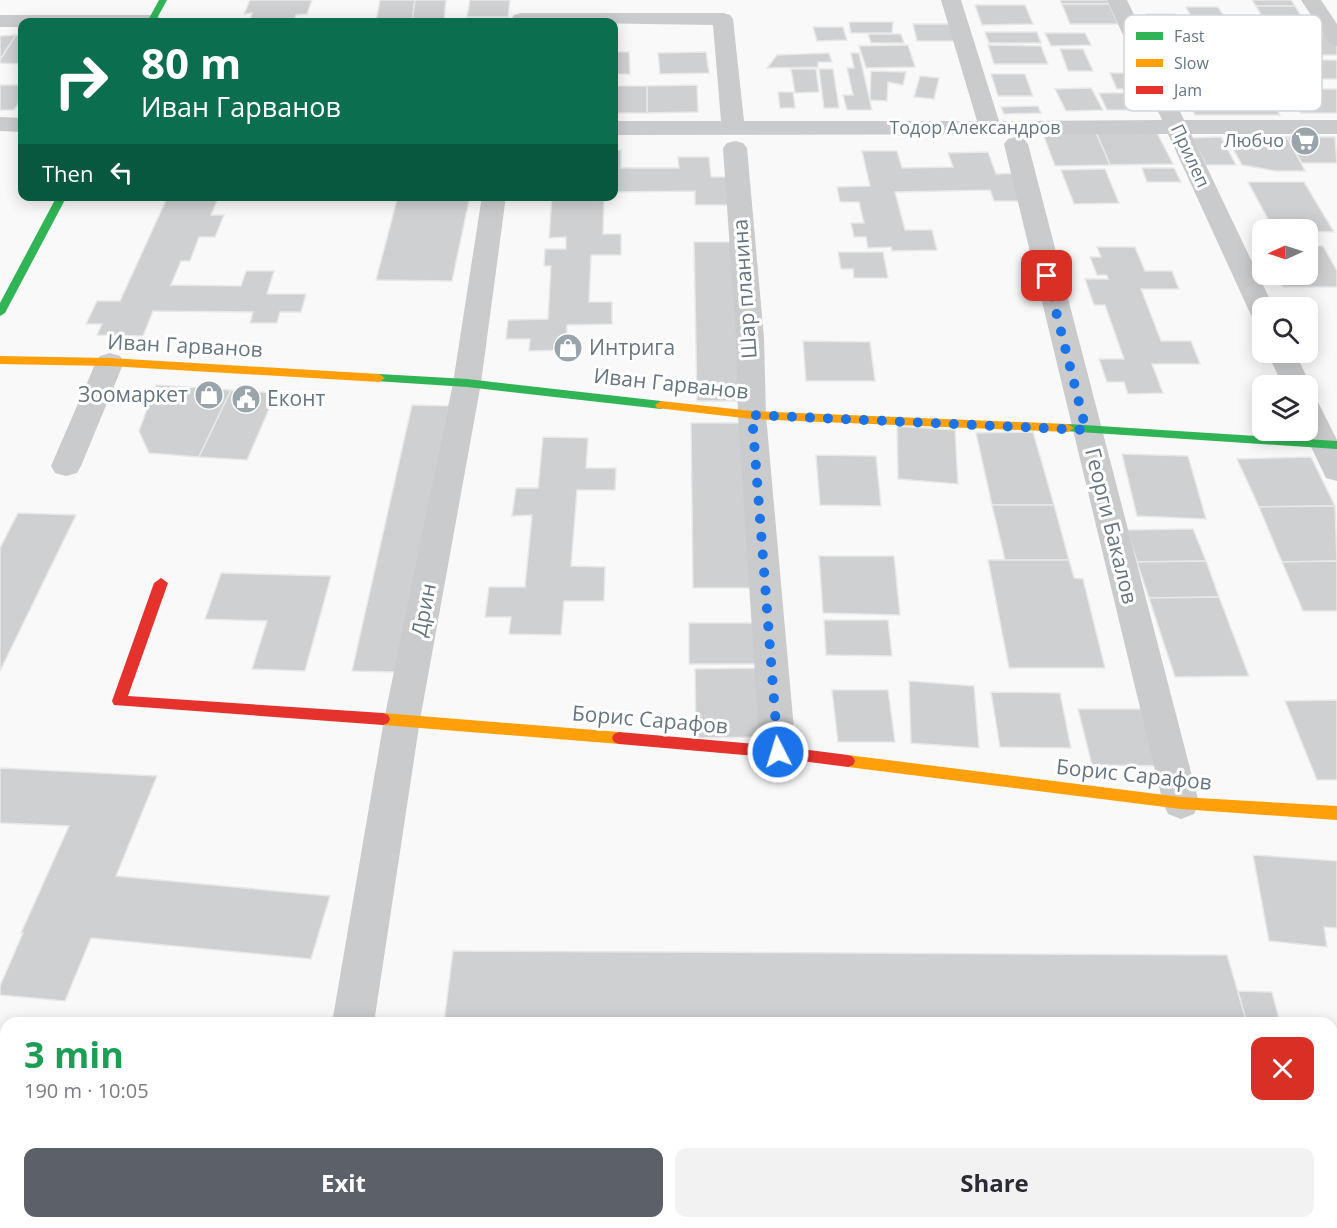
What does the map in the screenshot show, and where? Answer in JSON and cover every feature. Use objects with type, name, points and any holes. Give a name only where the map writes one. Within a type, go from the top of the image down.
[{"type":"street","points":[[154,18],[164,0]]},
{"type":"street","points":[[951,0],[990,127]]},
{"type":"street","name":"Прилеп","points":[[1117,0],[1124,15]]},
{"type":"street","points":[[1311,0],[1322,15]]},
{"type":"street","name":"Шар планина","points":[[522,14],[723,20],[750,338],[752,415],[778,752]]},
{"type":"street","points":[[1322,15],[1335,33]]},
{"type":"street","points":[[0,21],[18,21]]},
{"type":"street","name":"Прилеп","points":[[1169,111],[1256,297]]},
{"type":"street","points":[[0,124],[18,125]]},
{"type":"street","name":"Тодор Александров","points":[[618,128],[734,138],[990,127],[1337,127]]},
{"type":"street","name":"Георги Бакалов","points":[[1016,144],[1181,803]]},
{"type":"street","points":[[0,313],[59,201]]},
{"type":"street","name":"Дрин","points":[[354,1017],[402,720],[467,383],[493,201]]},
{"type":"street","name":"Иван Гарванов","points":[[0,360],[110,362],[467,383],[752,415],[1330,444]]},
{"type":"street","points":[[66,466],[110,362]]},
{"type":"street","points":[[1318,425],[1330,444],[1337,471]]},
{"type":"street","name":"Борис Сарафов","points":[[161,583],[119,701],[402,720],[778,752],[1181,803],[1337,813]]},
{"type":"building","points":[[250,0],[312,0],[307,14],[296,15],[295,18],[251,18],[252,13],[244,14]]},
{"type":"building","points":[[380,0],[415,0],[413,18],[377,18]]},
{"type":"building","points":[[415,0],[446,0],[444,18],[413,18]]},
{"type":"building","points":[[470,0],[510,0],[508,17],[467,17]]},
{"type":"building","points":[[1060,0],[1107,0],[1109,4],[1062,4]]},
{"type":"building","points":[[1252,0],[1291,0],[1295,6],[1256,6]]},
{"type":"building","points":[[1062,4],[1109,4],[1118,24],[1070,24]]},
{"type":"building","points":[[975,5],[1025,5],[1033,24],[982,25]]},
{"type":"building","points":[[1256,6],[1295,6],[1301,15],[1261,15]]},
{"type":"building","points":[[1186,7],[1218,7],[1223,15],[1190,15]]},
{"type":"building","points":[[1147,14],[1176,15],[1147,15]]},
{"type":"building","points":[[849,22],[893,22],[892,33],[851,33]]},
{"type":"building","points":[[913,24],[952,24],[957,41],[917,41]]},
{"type":"building","points":[[813,27],[843,27],[847,40],[817,41]]},
{"type":"building","points":[[985,32],[1037,32],[1041,43],[989,43]]},
{"type":"building","points":[[1045,33],[1085,33],[1091,45],[1051,46]]},
{"type":"building","points":[[868,34],[901,34],[904,43],[871,43]]},
{"type":"building","points":[[1322,34],[1331,34],[1337,43],[1337,55],[1322,55]]},
{"type":"building","points":[[16,35],[0,60],[0,36]]},
{"type":"building","points":[[16,35],[18,35],[18,64],[0,63]]},
{"type":"building","points":[[908,45],[915,67],[866,68],[859,46]]},
{"type":"building","points":[[988,45],[1041,46],[1048,64],[994,64]]},
{"type":"building","points":[[1060,49],[1083,49],[1093,71],[1068,71]]},
{"type":"building","points":[[618,52],[629,52],[630,74],[618,74]]},
{"type":"building","points":[[706,52],[709,73],[660,74],[658,53]]},
{"type":"building","points":[[829,53],[832,62],[818,62],[818,67],[767,68],[777,55]]},
{"type":"building","points":[[851,53],[859,53],[872,110],[847,110],[843,95],[853,95],[847,68],[854,68]]},
{"type":"building","points":[[1322,60],[1337,60],[1337,79],[1322,79]]},
{"type":"building","points":[[791,69],[816,69],[819,92],[795,93]]},
{"type":"building","points":[[819,69],[833,69],[839,108],[824,108]]},
{"type":"building","points":[[871,71],[906,72],[903,85],[888,82],[887,101],[870,100]]},
{"type":"building","points":[[1110,73],[1124,73],[1124,89],[1117,89]]},
{"type":"building","points":[[991,74],[1025,74],[1033,96],[998,96]]},
{"type":"building","points":[[920,76],[939,78],[934,99],[914,97]]},
{"type":"building","points":[[0,85],[18,85],[18,104],[14,110],[0,110]]},
{"type":"building","points":[[697,85],[698,112],[647,113],[647,86]]},
{"type":"building","points":[[618,86],[647,86],[647,113],[618,113]]},
{"type":"building","points":[[1091,88],[1103,110],[1066,111],[1055,89]]},
{"type":"building","points":[[1322,89],[1337,89],[1337,113],[1301,113],[1300,111],[1322,111]]},
{"type":"building","points":[[778,92],[793,92],[795,108],[780,108]]},
{"type":"building","points":[[1099,93],[1124,93],[1124,110],[1107,110]]},
{"type":"building","points":[[1038,106],[1041,113],[1004,114],[1001,107]]},
{"type":"building","points":[[1193,111],[1278,111],[1280,115],[1195,115]]},
{"type":"building","points":[[1155,129],[1173,164],[1110,165],[1095,130]]},
{"type":"building","points":[[1095,130],[1110,165],[1055,166],[1042,131]]},
{"type":"building","points":[[1221,137],[1236,165],[1206,165],[1192,138]]},
{"type":"building","points":[[1227,137],[1287,137],[1305,171],[1276,171],[1242,165]]},
{"type":"building","points":[[1287,137],[1335,137],[1337,163],[1302,163]]},
{"type":"building","points":[[618,150],[621,150],[621,168],[679,168],[678,157],[709,157],[711,177],[743,177],[731,205],[695,205],[695,191],[618,192]]},
{"type":"building","points":[[862,151],[897,151],[902,168],[953,167],[948,153],[988,152],[996,174],[1025,173],[1019,201],[994,201],[990,190],[895,192],[905,230],[932,230],[937,250],[892,251],[891,247],[868,248],[866,237],[854,237],[851,223],[864,223],[859,202],[840,202],[837,187],[870,186]]},
{"type":"building","points":[[1142,168],[1174,168],[1181,182],[1147,182]]},
{"type":"building","points":[[1105,169],[1119,203],[1074,204],[1061,170]]},
{"type":"building","points":[[1248,182],[1304,182],[1334,232],[1318,231],[1318,219],[1268,219]]},
{"type":"building","points":[[166,201],[217,201],[211,215],[224,215],[215,237],[199,237],[190,261],[181,261],[171,285],[241,286],[246,271],[274,271],[267,294],[306,294],[301,312],[280,312],[277,323],[250,323],[253,312],[153,311],[143,336],[97,335],[102,324],[86,324],[97,301],[120,301]]},
{"type":"building","points":[[397,201],[469,201],[452,281],[376,280]]},
{"type":"building","points":[[552,201],[604,201],[603,234],[621,234],[621,255],[591,255],[589,302],[612,302],[612,324],[567,325],[566,350],[529,351],[530,339],[506,339],[508,320],[548,319],[551,266],[544,266],[545,249],[566,249],[566,237],[549,238]]},
{"type":"building","points":[[694,242],[734,242],[742,401],[697,401]]},
{"type":"building","points":[[1318,246],[1323,246],[1337,271],[1337,287],[1283,287],[1282,285],[1318,285]]},
{"type":"building","points":[[1097,247],[1135,247],[1145,271],[1172,271],[1179,289],[1141,289],[1161,341],[1191,341],[1200,364],[1152,364],[1163,393],[1128,394],[1124,382],[1107,382],[1099,359],[1124,359],[1105,305],[1094,305],[1085,279],[1108,279],[1107,275],[1097,275],[1090,257],[1101,257]]},
{"type":"building","points":[[838,252],[883,252],[888,278],[854,278],[853,269],[841,269]]},
{"type":"building","points":[[803,341],[870,342],[875,381],[806,381]]},
{"type":"building","points":[[156,385],[231,390],[199,457],[149,453],[139,431]]},
{"type":"building","points":[[231,390],[276,393],[247,460],[199,457]]},
{"type":"building","points":[[412,405],[449,406],[396,672],[352,671]]},
{"type":"building","points":[[691,423],[743,423],[752,588],[693,588]]},
{"type":"building","points":[[897,426],[955,430],[958,484],[898,479]]},
{"type":"building","points":[[1033,432],[1054,505],[992,505],[976,433]]},
{"type":"building","points":[[543,437],[588,438],[586,468],[616,468],[615,490],[577,490],[571,566],[605,567],[604,601],[564,601],[561,635],[509,634],[511,617],[485,617],[489,587],[525,587],[532,515],[512,516],[516,488],[538,488]]},
{"type":"building","points":[[1122,454],[1188,456],[1206,519],[1137,516]]},
{"type":"building","points":[[816,455],[876,456],[881,506],[820,505]]},
{"type":"building","points":[[1311,457],[1335,506],[1259,507],[1237,459]]},
{"type":"building","points":[[992,505],[1054,505],[1069,560],[1005,560]]},
{"type":"building","points":[[1335,506],[1337,561],[1282,562],[1259,507]]},
{"type":"building","points":[[18,513],[76,515],[0,671],[0,548]]},
{"type":"building","points":[[1193,529],[1206,561],[1137,562],[1127,530]]},
{"type":"building","points":[[819,556],[894,556],[900,615],[823,613]]},
{"type":"building","points":[[988,560],[1069,560],[1074,578],[1083,579],[1105,668],[1009,668]]},
{"type":"building","points":[[1206,561],[1219,597],[1149,598],[1137,562]]},
{"type":"building","points":[[1337,561],[1337,611],[1303,611],[1282,562]]},
{"type":"building","points":[[221,573],[331,576],[305,671],[252,669],[267,621],[205,619]]},
{"type":"building","points":[[1219,597],[1249,676],[1175,677],[1149,598]]},
{"type":"building","points":[[824,620],[888,620],[892,656],[826,655]]},
{"type":"building","points":[[689,623],[761,623],[763,664],[689,664]]},
{"type":"building","points":[[760,668],[765,737],[696,738],[695,669]]},
{"type":"building","points":[[909,681],[974,686],[979,748],[911,743]]},
{"type":"building","points":[[832,690],[888,690],[895,742],[838,742]]},
{"type":"building","points":[[991,692],[1060,693],[1071,748],[1000,747]]},
{"type":"building","points":[[1337,700],[1337,780],[1317,780],[1285,701]]},
{"type":"building","points":[[1078,709],[1144,709],[1159,766],[1092,765]]},
{"type":"building","points":[[0,768],[157,776],[116,876],[330,896],[311,959],[91,938],[65,1001],[0,995],[0,986],[23,933],[21,933],[69,826],[0,823]]},
{"type":"building","points":[[1253,855],[1337,861],[1337,928],[1324,927],[1327,947],[1269,941]]},
{"type":"building","points":[[453,951],[1227,955],[1245,1017],[445,1017]]},
{"type":"building","points":[[1238,991],[1272,992],[1278,1017],[1245,1017]]},
{"type":"traffic: fast","points":[[153,18],[163,0]]},
{"type":"traffic: fast","points":[[0,313],[59,201]]},
{"type":"traffic: fast","points":[[379,378],[467,383],[661,405]]},
{"type":"traffic: fast","points":[[1068,428],[1337,445]]},
{"type":"traffic: slow","points":[[0,360],[110,362],[379,378]]},
{"type":"traffic: slow","points":[[661,405],[752,415],[1068,428]]},
{"type":"traffic: slow","points":[[383,719],[619,738]]},
{"type":"traffic: slow","points":[[848,761],[1181,803],[1337,813]]},
{"type":"traffic: jam","points":[[161,583],[119,701],[383,719]]},
{"type":"traffic: jam","points":[[619,738],[778,752],[848,761]]},
{"type":"place","name":"Любчо","points":[[1305,141]]},
{"type":"place","name":"Интрига","points":[[568,348]]},
{"type":"place","name":"Зоомаркет","points":[[209,395]]},
{"type":"place","name":"Еконт","points":[[246,399]]},
{"type":"route","points":[[778,752],[752,415],[1086,430],[1047,276]]}]
